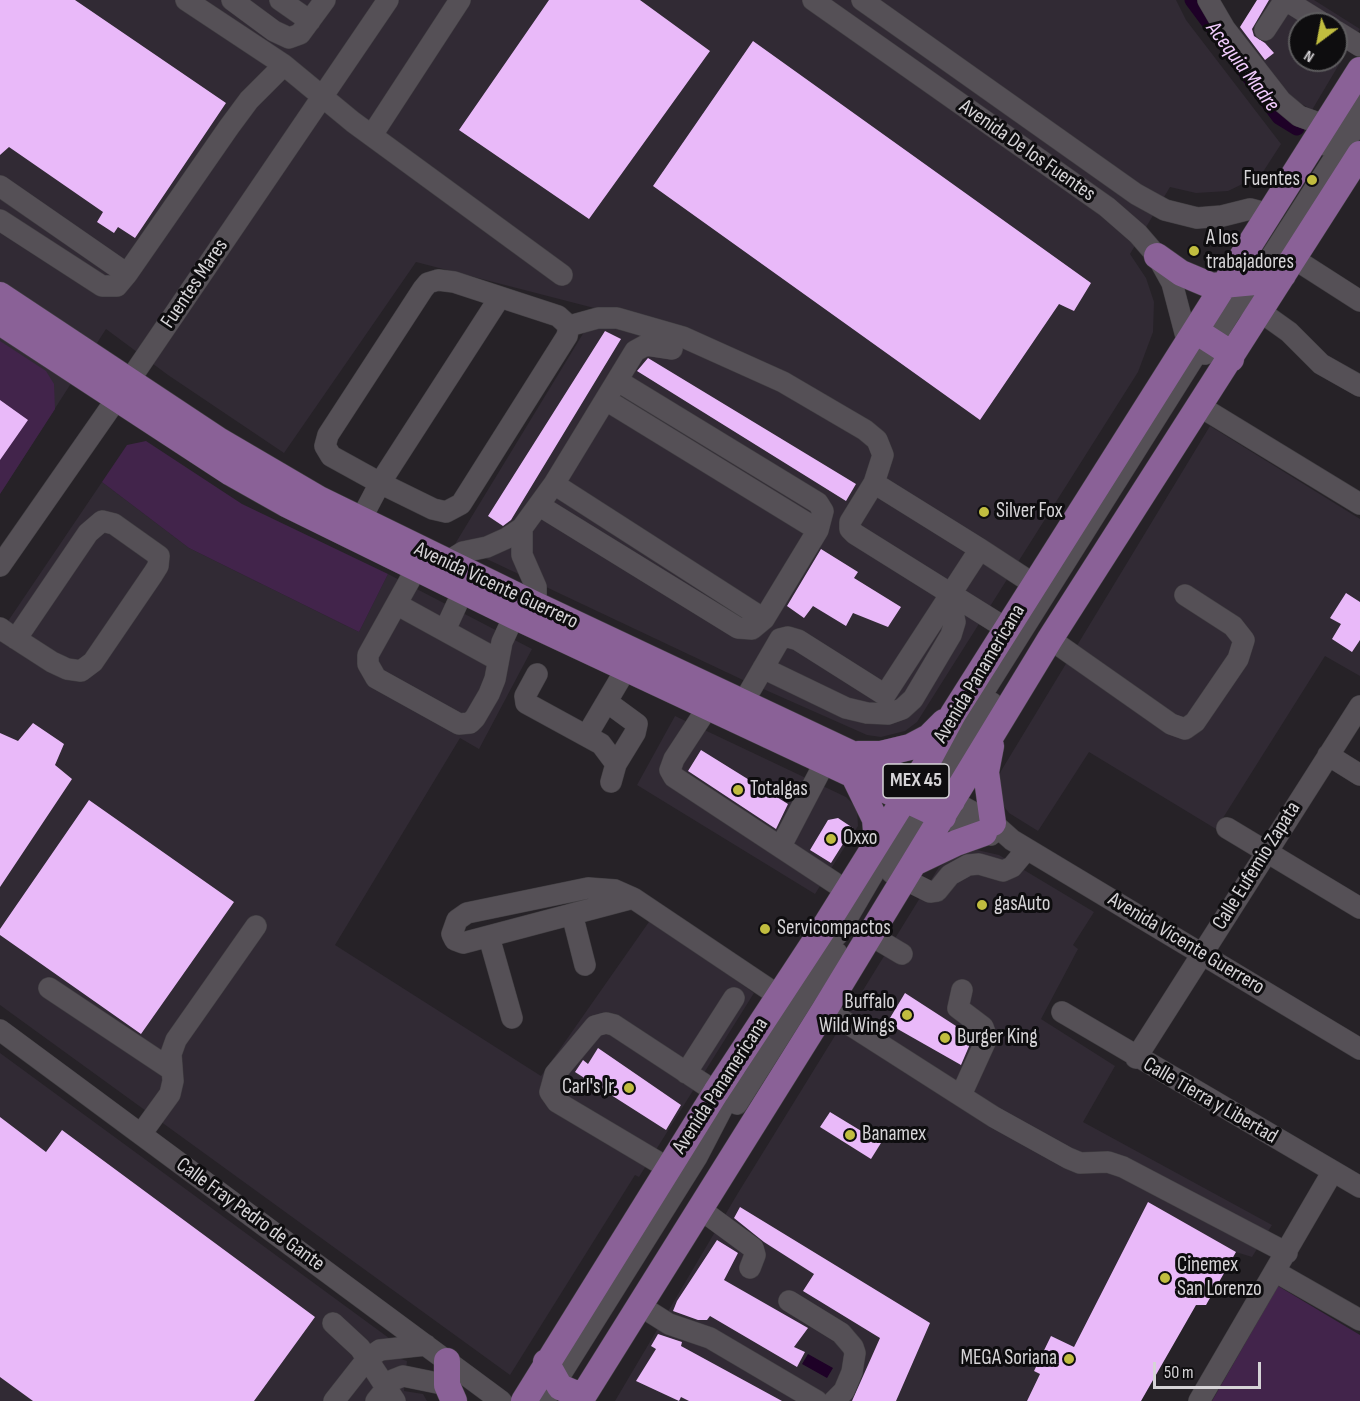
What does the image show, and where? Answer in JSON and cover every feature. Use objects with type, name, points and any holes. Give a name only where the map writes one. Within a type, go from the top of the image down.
[{"type":"main road","name":"Avenida Panamericana","points":[[524,1401],[562,1390],[639,1305],[700,1209],[908,872],[953,714],[1035,585],[1239,285],[1269,214],[1360,70]]},
{"type":"main road","name":"Avenida Panamericana","points":[[562,1390],[668,1168],[716,1092],[877,843],[928,800],[994,733],[1050,639],[1201,407],[1359,156]]},
{"type":"main road","points":[[1157,256],[1175,269],[1204,284],[1239,285],[1288,266]]},
{"type":"main road","name":"Avenida Vicente Guerrero","points":[[0,295],[123,390],[258,489],[464,591],[525,611],[744,701],[854,765],[928,800]]},
{"type":"main road","name":"Avenida Vicente Guerrero","points":[[0,322],[360,521],[447,562],[525,611],[626,669],[825,762],[854,765]]},
{"type":"main road","points":[[1201,338],[1224,349],[1231,359]]},
{"type":"main road","points":[[877,843],[875,819],[854,765],[881,754],[910,747],[929,737],[953,714]]},
{"type":"main road","points":[[908,872],[956,843],[988,828],[986,772],[994,733]]},
{"type":"street","points":[[186,0],[284,65],[372,135],[562,275]]},
{"type":"street","points":[[232,0],[263,23],[289,38],[300,34],[325,0]]},
{"type":"street","points":[[263,23],[279,0],[310,21]]},
{"type":"street","name":"Fuentes Mares","points":[[0,566],[123,390],[388,0]]},
{"type":"street","points":[[372,135],[460,0]]},
{"type":"street","name":"Avenida De los Fuentes","points":[[813,0],[1107,207],[1138,234],[1157,256],[1201,338]]},
{"type":"street","name":"Avenida De los Fuentes","points":[[862,0],[1136,194],[1165,210],[1197,218],[1222,216],[1250,209],[1269,214]]},
{"type":"street","points":[[1208,0],[1225,29],[1281,101],[1321,130]]},
{"type":"street","points":[[1265,30],[1285,3],[1292,4],[1305,12]]},
{"type":"street","points":[[0,220],[102,286],[117,286],[249,100],[284,65]]},
{"type":"street","points":[[1239,285],[1334,132],[1360,101]]},
{"type":"street","points":[[1239,285],[1360,123]]},
{"type":"street","points":[[3,195],[127,273]]},
{"type":"street","points":[[1288,266],[1360,301]]},
{"type":"street","points":[[444,280],[500,297],[558,316],[569,326],[567,336],[457,509],[441,512],[380,483],[328,453],[325,442],[332,428],[428,283],[444,280]]},
{"type":"street","points":[[360,521],[380,483],[500,297]]},
{"type":"street","points":[[1261,312],[1288,332],[1321,364],[1360,386]]},
{"type":"street","points":[[569,326],[598,318],[617,318],[683,337],[783,382],[866,430],[877,440],[884,454],[874,483],[850,522],[850,529],[948,599],[1007,629]]},
{"type":"street","points":[[562,1390],[697,1157],[732,1087],[813,959],[838,934],[928,800],[1036,624],[1201,338]]},
{"type":"street","points":[[447,562],[463,552],[487,547],[507,538],[522,528],[540,506],[635,351],[645,345],[672,349]]},
{"type":"street","points":[[540,506],[738,627],[752,629],[764,619],[818,530],[823,511],[818,502],[618,381]]},
{"type":"street","points":[[606,400],[818,530]]},
{"type":"street","points":[[1201,407],[1360,504]]},
{"type":"street","points":[[874,483],[1035,585]]},
{"type":"street","points":[[554,484],[764,619]]},
{"type":"street","points":[[102,521],[114,524],[159,556],[158,566],[153,574],[87,668],[81,671],[67,669],[8,634],[88,533],[102,521]]},
{"type":"street","points":[[416,568],[398,605],[368,655],[371,672],[376,678],[448,718],[464,724],[475,718],[495,679],[502,642],[525,611],[536,587],[522,555],[522,528]]},
{"type":"street","points":[[948,599],[980,549]]},
{"type":"street","points":[[445,630],[464,591]]},
{"type":"street","points":[[1050,639],[1171,724],[1185,729],[1195,722],[1238,658],[1244,639],[1233,626],[1185,595]]},
{"type":"street","points":[[744,701],[780,639],[788,637],[798,640],[886,704],[902,709],[913,699],[951,635],[955,622],[948,599]]},
{"type":"street","points":[[398,605],[498,660]]},
{"type":"street","points":[[763,668],[846,708],[867,713],[886,704]]},
{"type":"street","points":[[587,735],[626,669]]},
{"type":"street","points":[[537,674],[525,696],[528,705],[601,744],[613,773],[635,733],[637,724],[607,702]]},
{"type":"street","name":"Calle Eufemio Zapata","points":[[1136,1058],[1360,706]]},
{"type":"street","points":[[708,707],[674,759],[670,770],[687,787],[847,891]]},
{"type":"street","points":[[1328,755],[1360,775]]},
{"type":"street","points":[[781,846],[825,762]]},
{"type":"street","name":"Avenida Vicente Guerrero","points":[[928,800],[1020,844],[1360,1049]]},
{"type":"street","points":[[1227,828],[1360,908]]},
{"type":"street","points":[[908,872],[930,892],[937,891],[950,875],[968,865],[979,864],[1003,871],[1012,867],[1020,844]]},
{"type":"street","points":[[633,898],[463,943],[455,940],[452,934],[457,920],[467,913],[577,890],[602,888],[615,890],[633,898],[779,996]]},
{"type":"street","points":[[572,914],[585,965]]},
{"type":"street","points":[[141,1134],[170,1094],[173,1081],[171,1054],[176,1040],[256,926]]},
{"type":"street","points":[[870,935],[902,954]]},
{"type":"street","points":[[489,937],[512,1018]]},
{"type":"street","points":[[49,988],[172,1070]]},
{"type":"street","points":[[961,1095],[987,1038],[982,1027],[958,1008],[962,990]]},
{"type":"street","points":[[686,1073],[734,998]]},
{"type":"street","points":[[825,1009],[994,1117],[1068,1158],[1080,1163],[1108,1162],[1124,1167],[1287,1254]]},
{"type":"street","name":"Calle Tierra y Libertad","points":[[1062,1012],[1136,1058],[1360,1187]]},
{"type":"street","points":[[668,1168],[557,1102],[550,1086],[555,1074],[590,1031],[600,1023],[614,1025],[716,1092]]},
{"type":"street","name":"Calle Fray Pedro de Gante","points":[[0,1030],[426,1345],[449,1382],[501,1401]]},
{"type":"street","points":[[1199,1401],[1334,1171]]},
{"type":"street","points":[[700,1209],[753,1248],[755,1255],[750,1268]]},
{"type":"street","points":[[1276,1272],[1360,1320]]},
{"type":"street","points":[[789,1301],[841,1333],[853,1347],[855,1353],[852,1372],[844,1391],[834,1401]]},
{"type":"street","points":[[639,1305],[669,1324],[710,1338],[817,1401]]},
{"type":"street","points":[[333,1323],[360,1348],[386,1396],[402,1376],[449,1382]]},
{"type":"street","points":[[334,1401],[367,1359],[380,1350],[426,1345]]},
{"type":"shaded area","points":[[0,0],[1176,0],[1186,20],[1281,144],[1261,175],[1228,191],[1196,193],[1170,187],[1130,254],[1146,278],[1154,302],[1153,332],[1138,372],[917,722],[905,731],[881,737],[867,735],[743,680],[455,544],[598,309],[416,262],[284,453],[168,375],[106,329],[0,494]]},
{"type":"shaded area","points":[[1257,0],[1314,0],[1333,12],[1288,12],[1288,72],[1335,72],[1312,110],[1290,97],[1238,30]]},
{"type":"shaded area","points":[[1348,21],[1360,29],[1348,49]]},
{"type":"shaded area","points":[[0,341],[46,371],[54,384],[55,409],[0,494]]},
{"type":"shaded area","points":[[1210,426],[1360,519],[1360,676],[1325,656],[1216,829],[1089,752],[1038,831],[1009,813],[1002,804],[998,778]]},
{"type":"shaded area","points":[[146,441],[242,504],[388,574],[359,632],[189,548],[102,482],[127,445]]},
{"type":"shaded area","points":[[102,482],[189,548],[359,632],[388,574],[532,649],[479,749],[460,738],[335,945],[541,1076],[651,919],[754,993],[639,1177],[635,1175],[510,1375],[0,1005],[0,633]]},
{"type":"shaded area","points":[[675,716],[846,797],[857,808],[858,826],[815,894],[637,785]]},
{"type":"shaded area","points":[[977,850],[999,855],[1094,912],[1073,945],[1078,949],[1041,1019],[1115,1066],[1083,1122],[1272,1225],[1252,1257],[1236,1252],[1206,1305],[1195,1306],[1141,1401],[615,1401],[738,1193],[939,867],[956,855]]},
{"type":"shaded area","points":[[0,1053],[393,1341],[392,1356],[407,1361],[404,1391],[423,1394],[427,1401],[0,1401]]},
{"type":"shaded area","points":[[1278,1286],[1360,1335],[1360,1401],[1212,1401]]},
{"type":"shaded area","points":[[808,1354],[833,1368],[827,1378],[802,1364]]},
{"type":"building","points":[[0,0],[75,0],[226,103],[135,238],[118,227],[114,233],[97,222],[103,212],[9,147],[0,155]]},
{"type":"building","points":[[549,0],[640,0],[710,51],[589,219],[459,130]]},
{"type":"building","points":[[1257,0],[1269,0],[1252,29],[1254,36],[1274,53],[1265,60],[1240,27]]},
{"type":"building","points":[[753,41],[1091,283],[1074,311],[1059,304],[980,420],[653,186]]},
{"type":"building","points":[[605,331],[621,339],[511,520],[503,526],[488,516]]},
{"type":"building","points":[[648,358],[856,484],[846,501],[637,371]]},
{"type":"building","points":[[0,400],[28,420],[0,460]]},
{"type":"building","points":[[821,549],[858,572],[854,578],[901,607],[888,627],[853,613],[846,626],[813,606],[804,618],[787,606]]},
{"type":"building","points":[[1346,593],[1360,602],[1360,640],[1352,652],[1332,639],[1341,624],[1330,618]]},
{"type":"building","points":[[33,723],[64,744],[55,765],[72,779],[0,887],[0,733],[18,741]]},
{"type":"building","name":"Totalgas","points":[[701,750],[788,804],[776,829],[688,771]]},
{"type":"building","points":[[89,800],[234,902],[141,1034],[0,935],[0,929]]},
{"type":"building","name":"Oxxo","points":[[838,818],[853,828],[831,863],[810,850],[828,820]]},
{"type":"building","name":"Burger King","points":[[905,993],[973,1037],[961,1065],[887,1023]]},
{"type":"building","name":"Carl's Jr.","points":[[598,1048],[681,1105],[666,1130],[575,1072],[583,1060],[588,1064]]},
{"type":"building","name":"Banamex","points":[[830,1112],[881,1143],[871,1159],[820,1127]]},
{"type":"building","points":[[0,1117],[46,1152],[62,1130],[315,1317],[254,1401],[33,1401],[0,1377]]},
{"type":"building","name":"Cinemex San Lorenzo","points":[[1148,1202],[1236,1252],[1206,1305],[1196,1305],[1141,1401],[1027,1401],[1040,1374],[1034,1371],[1051,1336],[1074,1347]]},
{"type":"building","points":[[740,1207],[930,1323],[896,1401],[852,1401],[880,1338],[803,1291],[814,1274],[764,1242],[734,1218]]},
{"type":"building","points":[[717,1240],[738,1253],[724,1280],[808,1328],[794,1347],[805,1352],[797,1367],[710,1316],[707,1320],[698,1320],[673,1311],[677,1301]]},
{"type":"building","points":[[658,1334],[682,1342],[681,1346],[782,1401],[689,1401],[681,1397],[679,1401],[636,1381],[656,1349],[651,1346]]},
{"type":"waterway","name":"Acequia Madre","points":[[1192,0],[1279,117],[1297,128]]},
{"type":"place","name":"Fuentes","points":[[1312,180]]},
{"type":"place","name":"A los trabajadores","points":[[1194,251]]},
{"type":"place","name":"Silver Fox","points":[[984,512]]},
{"type":"place","name":"Totalgas","points":[[738,790]]},
{"type":"place","name":"Oxxo","points":[[831,839]]},
{"type":"place","name":"gasAuto","points":[[982,905]]},
{"type":"place","name":"Servicompactos","points":[[765,929]]},
{"type":"place","name":"Buffalo Wild Wings","points":[[907,1015]]},
{"type":"place","name":"Burger King","points":[[945,1038]]},
{"type":"place","name":"Carl's Jr.","points":[[629,1088]]},
{"type":"place","name":"Banamex","points":[[850,1135]]},
{"type":"place","name":"Cinemex San Lorenzo","points":[[1165,1278]]},
{"type":"place","name":"MEGA Soriana","points":[[1069,1359]]}]
